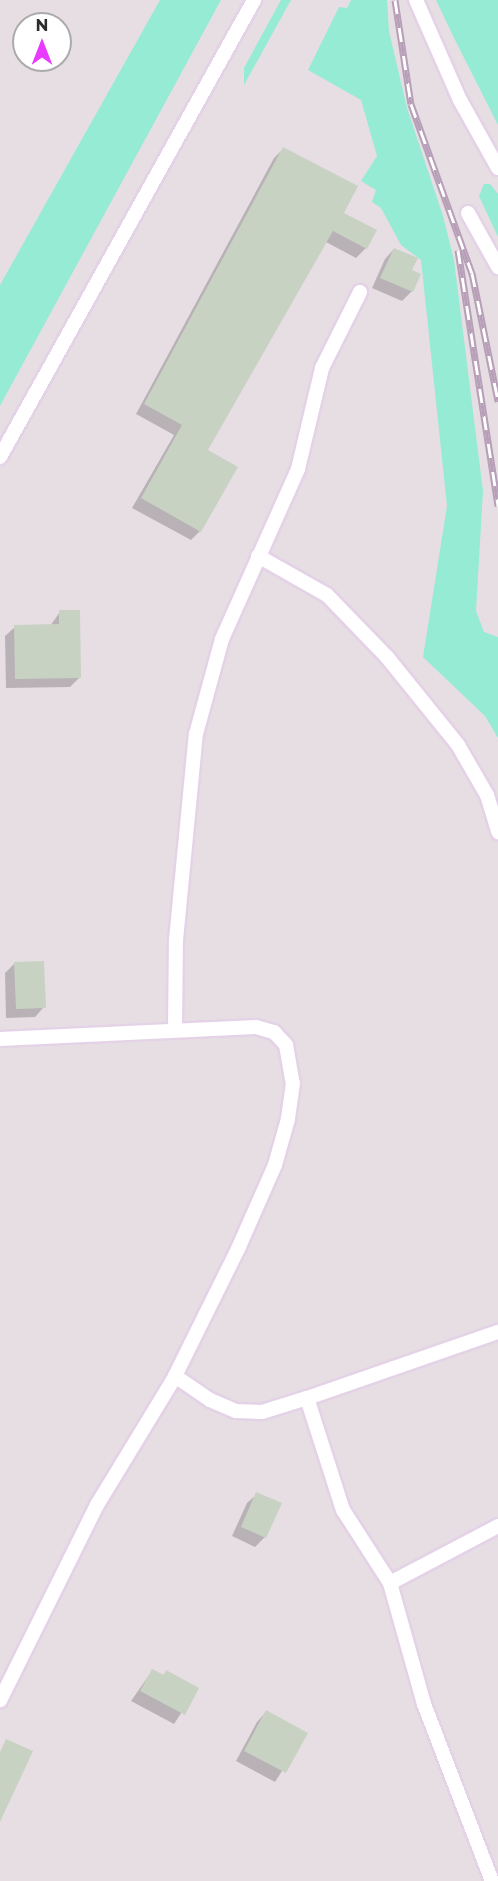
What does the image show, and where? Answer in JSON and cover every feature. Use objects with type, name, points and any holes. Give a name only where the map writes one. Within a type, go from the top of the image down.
[{"type":"lane","points":[[0,457],[254,0]]},
{"type":"lane","points":[[416,0],[460,100],[498,168]]},
{"type":"lane","points":[[468,213],[498,267]]},
{"type":"lane","points":[[175,1030],[176,939],[196,734],[222,639],[298,469],[322,368],[360,292]]},
{"type":"lane","points":[[258,556],[327,595],[394,666],[436,716],[475,772],[498,832]]},
{"type":"lane","points":[[0,1039],[255,1027],[274,1032],[290,1054],[293,1083],[288,1119],[267,1186],[176,1376],[97,1505],[0,1700]]},
{"type":"lane","points":[[176,1376],[210,1400],[236,1411],[262,1412],[498,1332]]},
{"type":"lane","points":[[307,1398],[343,1510],[390,1583],[424,1704],[492,1881]]},
{"type":"lane","points":[[390,1583],[498,1526]]},
{"type":"shaded area","points":[[0,0],[498,0],[498,1881],[0,1881]]},
{"type":"shaded area","points":[[160,0],[221,0],[0,406],[0,285]]},
{"type":"shaded area","points":[[281,0],[291,0],[244,85],[244,68]]},
{"type":"shaded area","points":[[351,0],[387,0],[389,31],[407,108],[443,216],[454,260],[483,491],[476,611],[484,632],[498,637],[498,738],[485,716],[423,657],[447,506],[421,260],[401,245],[381,208],[372,202],[376,190],[361,181],[377,156],[361,100],[308,70],[339,7],[347,8]]},
{"type":"shaded area","points":[[436,0],[498,0],[498,125],[454,38]]},
{"type":"shaded area","points":[[484,184],[490,184],[498,194],[498,237],[479,196]]},
{"type":"building","points":[[283,147],[358,186],[344,213],[377,230],[367,249],[333,231],[208,450],[238,467],[201,532],[141,498],[182,425],[144,404]]},
{"type":"building","points":[[394,248],[418,258],[412,270],[421,274],[413,292],[380,278]]},
{"type":"building","points":[[59,610],[80,610],[81,678],[15,679],[14,625],[59,624]]},
{"type":"building","points":[[44,961],[46,1008],[16,1009],[14,962]]},
{"type":"building","points":[[256,1492],[282,1503],[266,1538],[241,1527]]},
{"type":"building","points":[[152,1669],[164,1675],[166,1670],[199,1688],[185,1715],[140,1691]]},
{"type":"building","points":[[266,1710],[308,1733],[286,1773],[244,1751]]},
{"type":"building","points":[[6,1739],[33,1751],[0,1822],[0,1752]]},
{"type":"railway","points":[[395,0],[411,104],[472,273],[498,401]]},
{"type":"railway","points":[[458,250],[498,506]]}]
